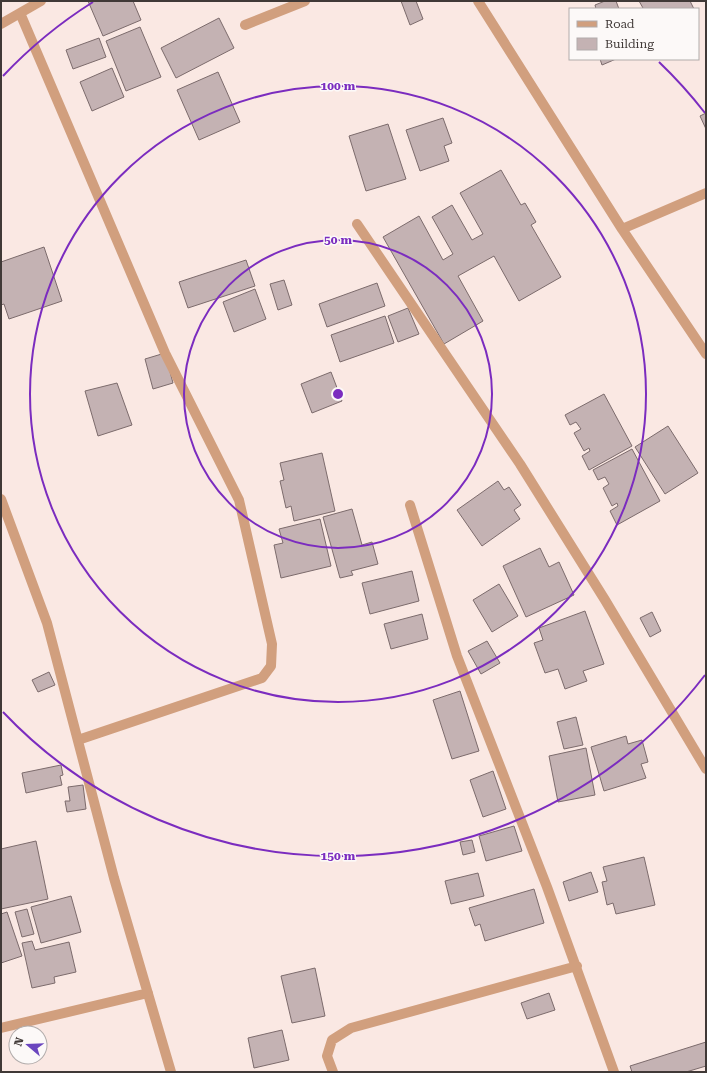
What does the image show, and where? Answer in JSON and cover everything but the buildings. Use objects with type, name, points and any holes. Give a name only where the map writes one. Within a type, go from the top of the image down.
[{"type":"street","points":[[1,24],[41,1]]},
{"type":"street","points":[[245,25],[305,1]]},
{"type":"street","points":[[478,1],[622,229],[706,354]]},
{"type":"street","points":[[20,13],[165,353],[239,500],[272,644],[270,666],[262,678],[78,740]]},
{"type":"street","points":[[622,229],[706,193]]},
{"type":"street","points":[[357,224],[520,464],[605,600],[706,769]]},
{"type":"street","points":[[1,499],[47,623],[114,878],[171,1072]]},
{"type":"street","points":[[410,505],[457,656],[548,887],[614,1072]]},
{"type":"street","points":[[333,1072],[327,1056],[332,1040],[351,1028],[577,966]]},
{"type":"street","points":[[1,1028],[148,993]]}]
